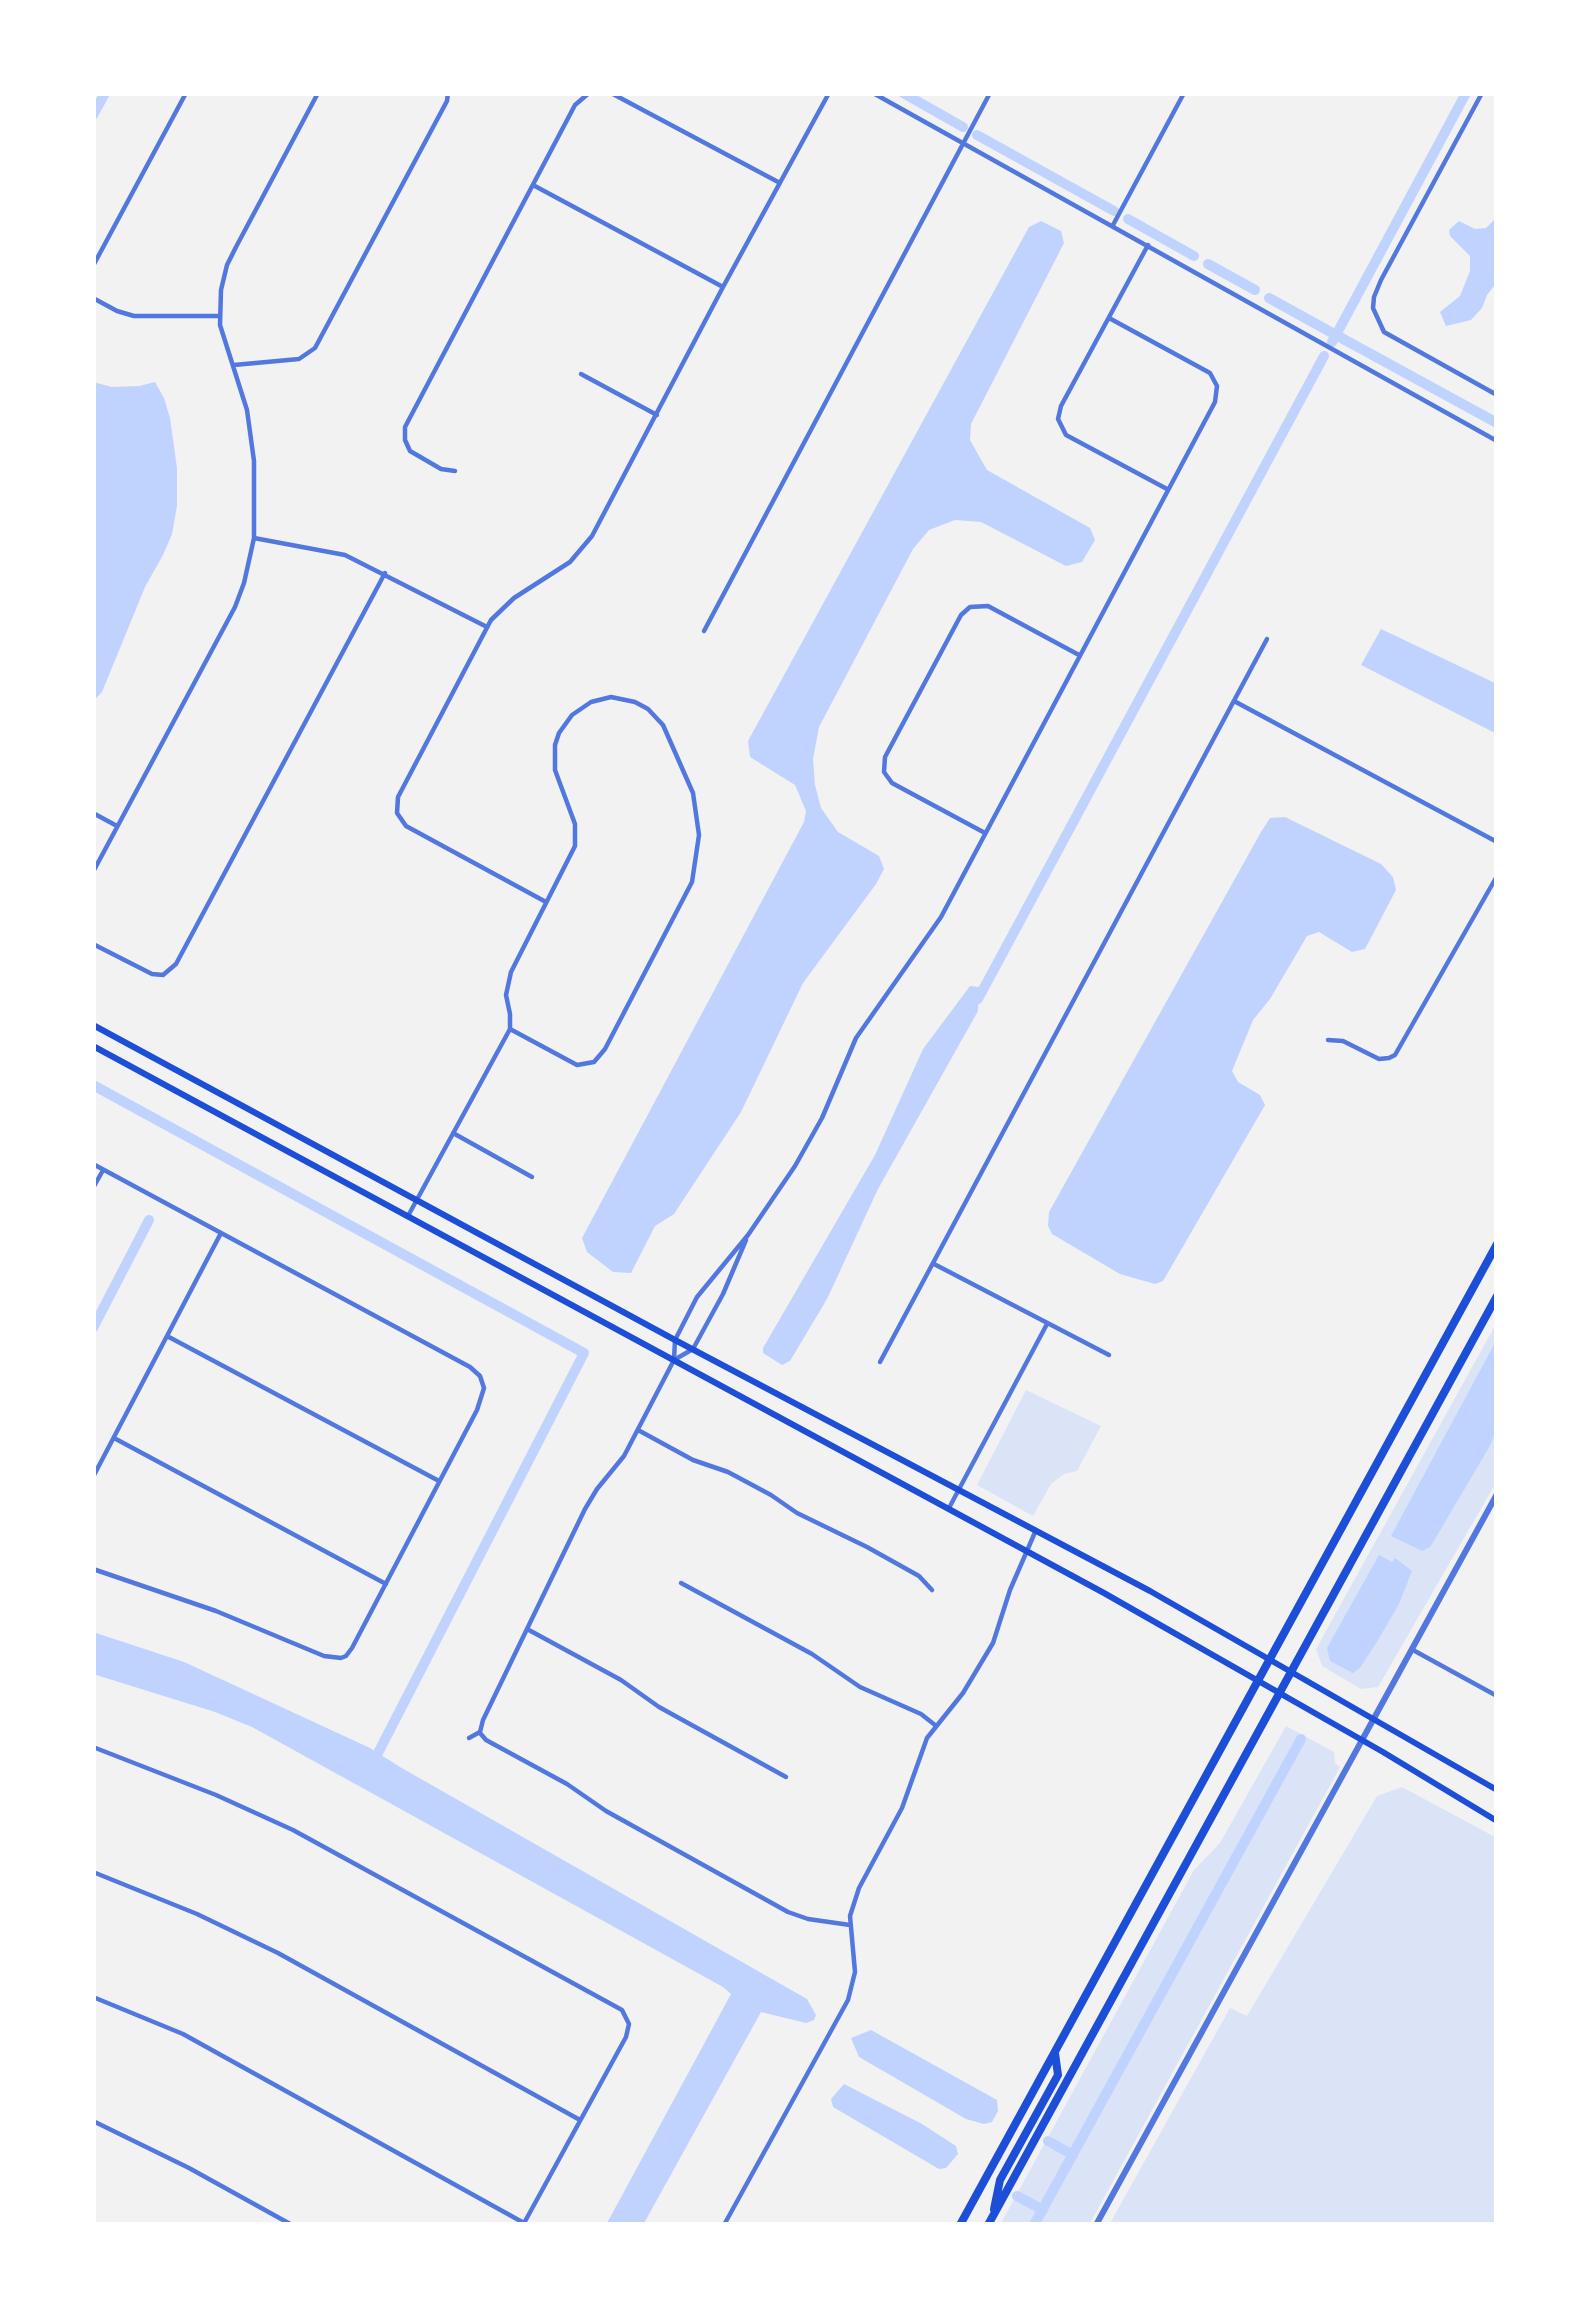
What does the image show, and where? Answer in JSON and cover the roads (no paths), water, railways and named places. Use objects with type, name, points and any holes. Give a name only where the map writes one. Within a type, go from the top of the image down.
[{"type":"main road","points":[[93,1025],[1150,1591],[1497,1790]]},
{"type":"main road","points":[[93,1046],[1027,1551],[1497,1821]]},
{"type":"main road","points":[[960,2225],[1497,1244]]},
{"type":"main road","points":[[990,2221],[1497,1295]]},
{"type":"main road","points":[[990,2221],[1000,2180],[1058,2074],[1055,2051]]},
{"type":"street","points":[[93,266],[186,93]]},
{"type":"street","points":[[93,872],[244,583],[254,538],[254,461],[247,410],[219,316],[227,265],[318,93]]},
{"type":"street","points":[[232,365],[289,361],[310,352],[448,93]]},
{"type":"street","points":[[455,471],[441,469],[410,451],[404,440],[405,427],[575,105],[589,93]]},
{"type":"street","points":[[611,93],[780,182]]},
{"type":"street","points":[[547,902],[410,829],[396,808],[487,627],[505,605],[570,562],[587,544],[829,93]]},
{"type":"street","points":[[873,93],[1497,441]]},
{"type":"street","points":[[704,631],[990,93]]},
{"type":"street","points":[[1113,225],[1184,93]]},
{"type":"street","points":[[1482,93],[1381,280],[1373,308],[1384,332],[1497,395]]},
{"type":"street","points":[[533,185],[723,287]]},
{"type":"street","points":[[1148,244],[1058,419],[1066,435],[1167,489]]},
{"type":"street","points":[[93,298],[134,316],[219,316]]},
{"type":"street","points":[[469,1738],[480,1732],[592,1497],[618,1466],[638,1430],[674,1360],[675,1340],[697,1297],[748,1235],[809,1141],[856,1038],[928,937],[1215,402],[1216,382],[1206,371],[1109,319]]},
{"type":"street","points":[[580,374],[657,415]]},
{"type":"street","points":[[254,538],[328,550],[385,573],[487,627]]},
{"type":"street","points":[[93,944],[152,974],[163,975],[176,964],[385,573]]},
{"type":"street","points":[[986,833],[897,787],[885,774],[885,757],[961,615],[974,606],[988,606],[1079,655]]},
{"type":"street","points":[[880,1362],[1267,639]]},
{"type":"street","points":[[408,1217],[510,1029],[507,984],[569,860],[577,834],[555,770],[559,733],[572,716],[602,698],[635,702],[657,717],[669,735],[696,805],[696,866],[681,907],[594,1062],[584,1066],[571,1062],[510,1029]]},
{"type":"street","points":[[1234,701],[1497,842]]},
{"type":"street","points":[[93,813],[117,826]]},
{"type":"street","points":[[1328,1040],[1389,1058],[1403,1044],[1497,876]]},
{"type":"street","points":[[453,1133],[532,1177]]},
{"type":"street","points":[[93,1164],[470,1367],[483,1382],[481,1401],[352,1648],[341,1658],[324,1656],[216,1611],[93,1569]]},
{"type":"street","points":[[93,1188],[103,1169]]},
{"type":"street","points":[[93,1477],[221,1233]]},
{"type":"street","points":[[674,1360],[693,1349],[748,1235]]},
{"type":"street","points":[[934,1264],[1109,1355]]},
{"type":"street","points":[[949,1508],[1047,1324]]},
{"type":"street","points":[[167,1336],[439,1481]]},
{"type":"street","points":[[638,1430],[867,1547],[919,1576],[932,1590]]},
{"type":"street","points":[[114,1438],[386,1584]]},
{"type":"street","points":[[1096,2225],[1496,1498]]},
{"type":"street","points":[[724,2225],[848,2000],[855,1972],[850,1925],[859,1888],[902,1808],[924,1744],[963,1693],[993,1642],[1036,1530]]},
{"type":"street","points":[[681,1582],[812,1654],[847,1680],[935,1725]]},
{"type":"street","points":[[527,1630],[786,1777]]},
{"type":"street","points":[[1413,1650],[1497,1696]]},
{"type":"street","points":[[480,1732],[606,1811],[788,1912],[850,1925]]},
{"type":"street","points":[[93,1747],[235,1803],[314,1841],[615,2005],[628,2020],[626,2037],[524,2224],[183,2034],[93,1997]]},
{"type":"street","points":[[93,1872],[260,1944],[580,2120]]},
{"type":"street","points":[[93,2121],[292,2225]]},
{"type":"water","points":[[1497,217],[1497,282],[1471,320],[1446,326],[1440,312],[1460,296],[1470,271],[1470,256],[1449,230],[1459,221],[1475,229],[1486,228]]},
{"type":"water","points":[[1041,221],[1061,231],[1064,243],[971,424],[970,440],[987,470],[1090,528],[1095,540],[1082,562],[1066,566],[981,522],[955,520],[929,530],[913,549],[819,727],[813,759],[821,808],[838,832],[879,856],[884,869],[803,983],[741,1112],[674,1214],[655,1226],[631,1273],[613,1272],[587,1252],[582,1238],[804,822],[806,811],[795,785],[750,757],[748,741],[1029,227]]},
{"type":"water","points":[[93,382],[112,387],[155,382],[170,418],[177,506],[163,555],[102,692],[93,701]]},
{"type":"water","points":[[1381,629],[1497,684],[1497,734],[1361,665]]},
{"type":"water","points":[[1285,817],[1381,864],[1393,877],[1396,890],[1365,949],[1352,952],[1319,932],[1307,936],[1253,1020],[1232,1071],[1265,1105],[1163,1281],[1155,1284],[1120,1274],[1052,1234],[1049,1212],[1261,832],[1270,818]]},
{"type":"water","points":[[970,986],[979,987],[978,1011],[878,1189],[827,1299],[790,1361],[782,1365],[763,1353],[763,1348],[875,1155],[923,1049]]},
{"type":"water","points":[[1497,1339],[1497,1426],[1491,1444],[1430,1547],[1422,1551],[1391,1536]]},
{"type":"water","points":[[1379,1555],[1392,1562],[1395,1558],[1412,1571],[1399,1604],[1353,1673],[1330,1661],[1327,1648]]},
{"type":"water","points":[[93,1632],[184,1662],[370,1748],[807,1999],[814,2020],[806,2023],[761,2012],[643,2225],[606,2225],[731,1994],[252,1727],[93,1674]]},
{"type":"water","points":[[871,2030],[997,2100],[992,2122],[966,2119],[859,2057],[851,2038]]},
{"type":"water","points":[[844,2084],[922,2124],[956,2146],[958,2154],[939,2169],[833,2107],[831,2099]]},
{"type":"waterway","points":[[93,115],[105,93]]},
{"type":"waterway","points":[[903,93],[963,127]]},
{"type":"waterway","points":[[1466,93],[1336,335],[1497,423]]},
{"type":"waterway","points":[[977,135],[1114,211]]},
{"type":"waterway","points":[[1128,219],[1194,256]]},
{"type":"waterway","points":[[1208,264],[1255,290]]},
{"type":"waterway","points":[[1269,298],[1336,335],[1332,342]]},
{"type":"waterway","points":[[978,999],[1324,356]]},
{"type":"waterway","points":[[93,1085],[584,1353],[378,1753]]},
{"type":"waterway","points":[[93,1328],[149,1220]]},
{"type":"waterway","points":[[1034,2225],[1301,1739]]},
{"type":"waterway","points":[[1048,2141],[1073,2155]]},
{"type":"waterway","points":[[1017,2196],[1043,2210]]}]
